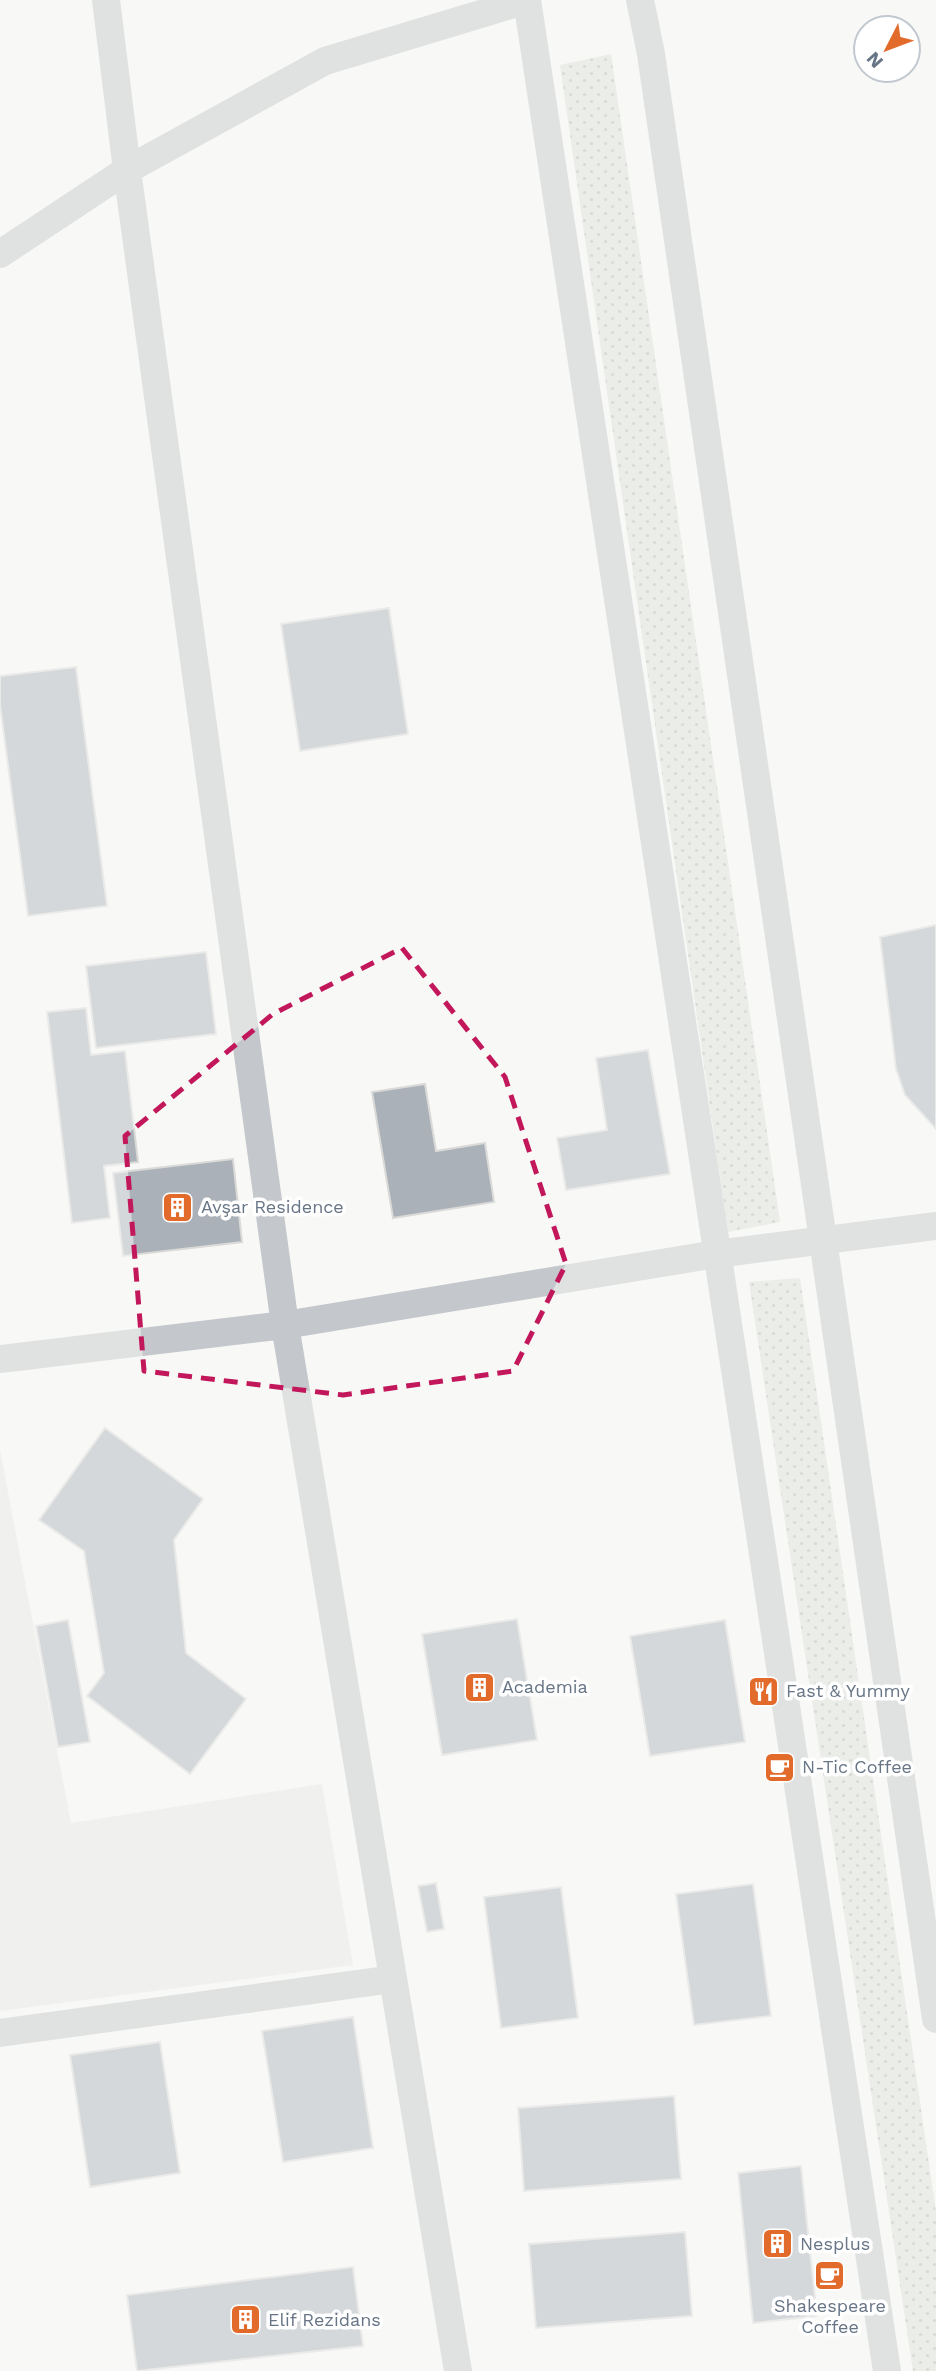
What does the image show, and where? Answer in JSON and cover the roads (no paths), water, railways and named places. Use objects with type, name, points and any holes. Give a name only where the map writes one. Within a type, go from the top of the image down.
[{"type":"street","points":[[107,0],[127,170],[285,1325],[458,2371]]},
{"type":"street","points":[[640,0],[652,54],[936,2019]]},
{"type":"street","points":[[0,254],[127,170],[325,61],[517,1],[716,1254],[887,2371]]},
{"type":"street","points":[[0,1359],[285,1325],[716,1254],[824,1238],[936,1226]]},
{"type":"street","points":[[0,2033],[393,1979]]},
{"type":"place","name":"Avşar Residence","points":[[178,1207]]},
{"type":"place","name":"Academia","points":[[479,1687]]},
{"type":"place","name":"Fast & Yummy","points":[[763,1691]]},
{"type":"place","name":"N-Tic Coffee","points":[[779,1767]]},
{"type":"place","name":"Nesplus","points":[[777,2244]]},
{"type":"place","name":"Shakespeare Coffee","points":[[830,2275]]},
{"type":"place","name":"Elif Rezidans","points":[[245,2320]]}]
